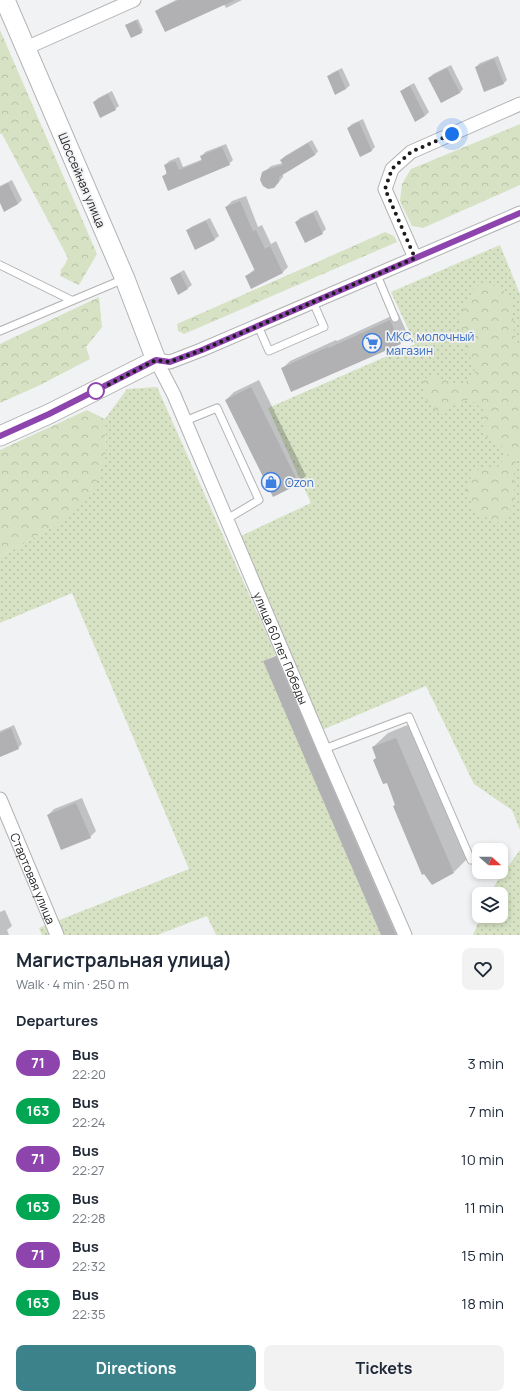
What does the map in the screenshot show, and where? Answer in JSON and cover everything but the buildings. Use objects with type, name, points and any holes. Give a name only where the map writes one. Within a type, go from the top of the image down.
[{"type":"street","name":"Шоссейная улица","points":[[5,0],[125,278],[156,360]]},
{"type":"street","points":[[26,48],[134,0]]},
{"type":"street","points":[[415,258],[385,189],[392,169],[411,152],[520,104]]},
{"type":"street","points":[[0,436],[49,414],[156,360],[170,362],[258,326],[520,213]]},
{"type":"street","name":"улица 60 лет Победы","points":[[156,360],[174,395],[324,749],[405,935]]},
{"type":"street","name":"Стартовая улица","points":[[0,799],[57,935]]},
{"type":"lane","points":[[0,265],[71,300]]},
{"type":"lane","points":[[377,275],[395,318]]},
{"type":"lane","points":[[0,331],[125,278]]},
{"type":"lane","points":[[258,326],[269,351],[324,327],[313,302]]},
{"type":"lane","points":[[185,421],[217,408],[259,500],[227,519]]},
{"type":"lane","points":[[324,749],[409,717],[471,860]]},
{"type":"green space","points":[[0,30],[97,254],[79,285],[60,276],[61,269],[68,258],[2,134],[0,134]]},
{"type":"green space","points":[[520,124],[520,185],[423,228],[412,226],[400,201],[402,184],[411,169]]},
{"type":"green space","points":[[385,232],[394,236],[397,242],[184,334],[178,331],[177,324]]},
{"type":"green space","points":[[500,245],[520,294],[520,830],[512,810],[474,784],[426,686],[322,730],[241,536],[311,503],[268,408],[415,344],[391,292]]},
{"type":"green space","points":[[486,282],[503,290],[512,300],[514,333],[519,346],[520,455],[518,456],[514,468],[513,505],[500,523],[474,512],[466,488],[473,472],[484,467],[497,468],[508,454],[500,444],[488,439],[483,423],[485,411],[471,400],[465,400],[440,412],[435,409],[426,399],[421,380],[433,376],[461,385],[472,378],[475,372],[461,329],[460,315],[475,287]]},
{"type":"green space","points":[[99,297],[102,327],[86,347],[90,359],[38,386],[0,403],[0,344]]},
{"type":"green space","points":[[157,387],[276,655],[264,661],[381,935],[216,935],[207,916],[157,935],[42,935],[39,928],[189,869],[72,593],[0,623],[0,557],[56,525],[106,456],[105,419],[127,389]]},
{"type":"green space","points":[[87,410],[105,419],[106,456],[92,493],[56,525],[0,557],[0,450]]},
{"type":"green space","points":[[520,850],[520,935],[473,935],[478,923],[508,923],[508,887],[494,887],[499,879],[508,879],[508,866]]},
{"type":"bus line","name":"71","points":[[0,436],[49,414],[156,360],[170,362],[202,350],[520,213]]},
{"type":"place","name":"МКС, молочный магазин","points":[[372,343]]},
{"type":"place","name":"Ozon","points":[[271,482]]},
{"type":"route","points":[[96,391],[156,360],[170,362],[202,350],[415,258],[385,189],[392,169],[411,152],[452,134]]}]
